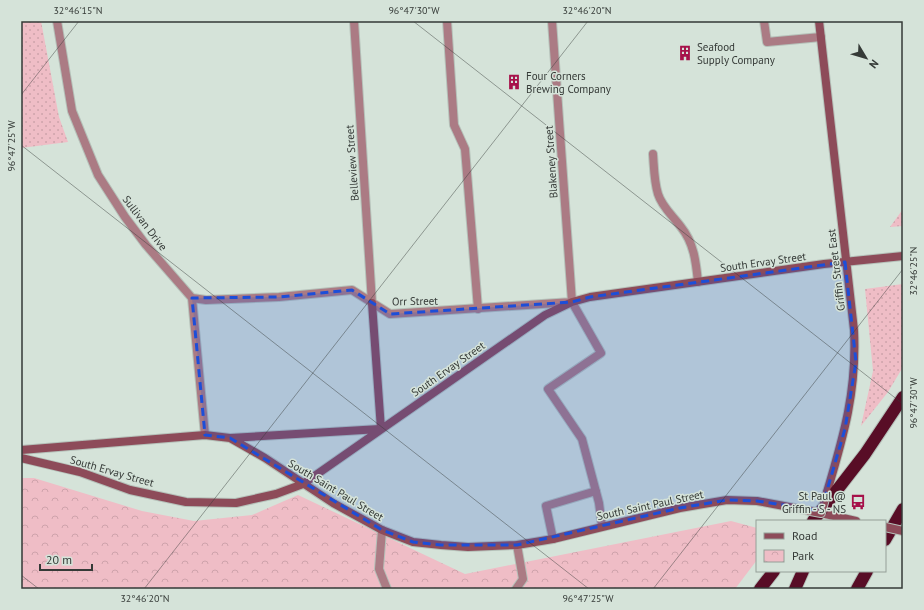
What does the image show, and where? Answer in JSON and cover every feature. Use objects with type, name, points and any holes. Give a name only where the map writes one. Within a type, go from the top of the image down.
[{"type":"highway","points":[[818,518],[865,454],[903,398]]},
{"type":"highway","points":[[886,538],[903,509]]},
{"type":"highway","points":[[760,589],[773,572]]},
{"type":"highway","points":[[796,589],[803,572]]},
{"type":"highway","points":[[856,589],[866,572]]},
{"type":"main road","name":"Griffin Street East","points":[[818,518],[846,429],[856,362],[854,330],[845,262],[819,21]]},
{"type":"main road","name":"South Ervay Street","points":[[21,458],[80,472],[130,490],[186,502],[236,502],[276,494],[303,484],[544,315],[572,302],[590,297],[845,262],[903,256]]},
{"type":"main road","points":[[230,438],[381,429],[372,303]]},
{"type":"main road","name":"South Saint Paul Street","points":[[21,450],[205,435],[230,438],[265,458],[303,484],[382,530],[413,542],[441,545],[468,547],[517,545],[553,539],[680,508],[727,500],[757,501],[800,509],[818,518],[843,520]]},
{"type":"main road","points":[[886,527],[903,532]]},
{"type":"street","name":"Sullivan Drive","points":[[57,21],[72,111],[98,175],[125,217],[146,245],[192,298]]},
{"type":"street","name":"Belleview Street","points":[[354,21],[372,303]]},
{"type":"street","points":[[447,21],[454,125],[465,149],[478,309]]},
{"type":"street","name":"Blakeney Street","points":[[552,21],[572,302]]},
{"type":"street","points":[[764,21],[767,42],[821,37]]},
{"type":"street","points":[[653,154],[658,195],[667,211],[682,227],[691,243],[696,259],[698,282]]},
{"type":"street","name":"Orr Street","points":[[192,298],[206,300],[279,297],[352,290],[390,314],[572,302]]},
{"type":"street","points":[[192,298],[205,435]]},
{"type":"street","points":[[572,302],[600,353],[548,389],[582,439],[596,491],[602,526]]},
{"type":"street","points":[[553,539],[546,506],[596,491]]},
{"type":"street","points":[[382,530],[379,569],[387,589]]},
{"type":"street","points":[[516,589],[522,579],[517,545]]},
{"type":"highlighted area","points":[[845,262],[856,362],[845,429],[821,511],[757,501],[727,500],[680,508],[517,545],[441,545],[413,542],[382,530],[230,438],[205,435],[192,298],[279,297],[352,290],[390,314],[572,302],[590,297]]},
{"type":"green space","points":[[21,21],[41,21],[59,117],[68,142],[21,148]]},
{"type":"green space","points":[[903,209],[903,226],[890,227]]},
{"type":"green space","points":[[903,284],[903,367],[888,392],[861,426],[873,371],[865,289]]},
{"type":"green space","points":[[21,478],[34,478],[142,511],[194,521],[252,515],[298,495],[465,574],[731,521],[756,528],[756,561],[735,589],[21,589]]},
{"type":"place","name":"Seafood Supply Company","points":[[685,53]]},
{"type":"place","name":"Four Corners Brewing Company","points":[[514,82]]},
{"type":"place","name":"St Paul @ Griffin - S - NS","points":[[858,502]]}]
